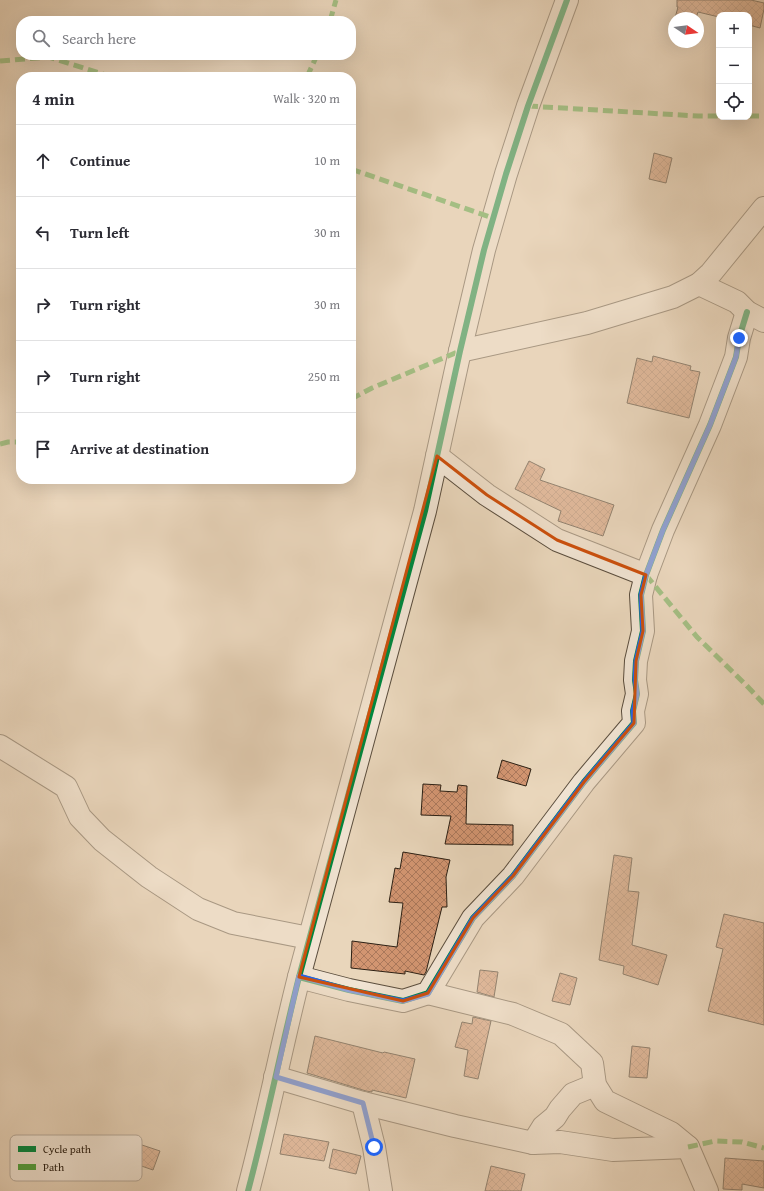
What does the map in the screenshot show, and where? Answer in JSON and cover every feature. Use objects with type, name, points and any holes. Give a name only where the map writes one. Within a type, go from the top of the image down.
[{"type":"street","points":[[248,1191],[264,1130],[299,976],[425,511],[484,250],[535,83],[567,0]]},
{"type":"street","points":[[460,351],[587,323],[673,297],[700,284],[711,273],[764,208]]},
{"type":"street","points":[[428,994],[473,918],[513,876],[584,782],[634,723],[633,711],[637,694],[635,680],[636,661],[643,631],[641,595],[646,575],[663,530],[710,425],[736,357],[739,338],[755,316],[737,302],[700,284]]},
{"type":"street","points":[[437,456],[487,495],[557,540],[646,575]]},
{"type":"street","points":[[0,746],[66,787],[80,817],[102,840],[149,877],[198,909],[233,923],[309,938]]},
{"type":"street","points":[[299,976],[349,990],[403,1001],[428,994],[513,1014],[562,1034],[592,1063],[596,1085],[605,1101],[671,1133],[688,1147],[707,1191]]},
{"type":"street","points":[[276,1077],[363,1103],[455,1126],[533,1143],[560,1142],[613,1150],[688,1147]]},
{"type":"street","points":[[533,1143],[543,1128],[555,1117],[573,1094],[596,1085]]},
{"type":"street","points":[[363,1103],[374,1147],[381,1191]]},
{"type":"highlighted area","points":[[437,456],[487,495],[557,540],[646,575],[641,595],[643,631],[636,661],[634,723],[584,782],[513,876],[473,918],[428,993],[403,1001],[299,977]]},
{"type":"building","points":[[677,0],[751,0],[764,3],[760,28],[752,26],[752,12],[716,12],[716,16],[704,13],[704,12],[677,12]]},
{"type":"building","points":[[654,153],[672,158],[666,183],[649,179]]},
{"type":"building","points":[[653,356],[691,366],[690,370],[700,372],[689,418],[627,403],[637,358],[652,362]]},
{"type":"building","points":[[529,461],[545,469],[540,480],[614,505],[603,536],[558,521],[561,511],[515,489]]},
{"type":"building","points":[[502,760],[531,769],[526,786],[497,778]]},
{"type":"building","points":[[423,784],[441,785],[440,791],[457,792],[458,785],[467,786],[466,824],[513,825],[513,845],[445,844],[451,816],[421,815]]},
{"type":"building","points":[[403,852],[450,860],[446,877],[447,907],[442,907],[426,972],[424,975],[405,971],[405,974],[351,968],[352,941],[397,947],[403,903],[389,902],[395,868],[400,869]]},
{"type":"building","points":[[614,855],[632,858],[628,891],[639,892],[632,945],[667,955],[658,985],[623,974],[624,966],[599,960]]},
{"type":"building","points":[[724,914],[764,923],[764,1025],[708,1011],[723,949],[716,947]]},
{"type":"building","points":[[480,970],[498,972],[494,997],[477,992]]},
{"type":"building","points":[[560,973],[577,978],[570,1005],[552,1001]]},
{"type":"building","points":[[473,1017],[491,1021],[478,1079],[464,1076],[468,1050],[455,1047],[462,1022],[472,1024]]},
{"type":"building","points":[[315,1036],[383,1053],[415,1059],[406,1098],[372,1090],[372,1092],[366,1091],[307,1073]]},
{"type":"building","points":[[632,1046],[650,1048],[647,1078],[629,1077]]},
{"type":"building","points":[[284,1134],[329,1142],[324,1161],[280,1154]]},
{"type":"building","points":[[142,1145],[160,1151],[153,1170],[142,1166]]},
{"type":"building","points":[[333,1149],[361,1156],[356,1174],[329,1168]]},
{"type":"building","points":[[725,1158],[764,1161],[764,1188],[742,1184],[742,1190],[723,1189]]},
{"type":"building","points":[[491,1166],[525,1174],[521,1191],[485,1191]]},
{"type":"marked path","points":[[331,16],[336,0]]},
{"type":"marked path","points":[[0,61],[16,60]]},
{"type":"marked path","points":[[58,60],[96,72]]},
{"type":"marked path","points":[[309,72],[315,60]]},
{"type":"marked path","points":[[528,106],[716,116]]},
{"type":"marked path","points":[[752,116],[764,116]]},
{"type":"marked path","points":[[356,171],[493,218]]},
{"type":"marked path","points":[[356,396],[372,388],[460,351]]},
{"type":"marked path","points":[[0,444],[16,442]]},
{"type":"marked path","points":[[646,575],[697,637],[764,704]]},
{"type":"marked path","points":[[688,1147],[715,1141],[742,1142],[764,1148]]},
{"type":"cycle path","points":[[248,1191],[299,977],[425,511],[484,250],[528,106],[567,0]]},
{"type":"cycle path","points":[[299,977],[349,990],[403,1001],[428,993],[473,918],[513,876],[584,782],[634,723],[633,711],[637,694],[635,680],[636,661],[643,631],[641,595],[646,575],[663,530],[710,425],[736,357],[739,338],[747,312]]},
{"type":"route","points":[[374,1147],[363,1103],[276,1077],[299,976],[349,990],[403,1001],[428,994],[473,918],[513,876],[584,782],[634,723],[633,711],[637,694],[635,680],[636,661],[643,631],[641,595],[646,575],[663,530],[710,425],[736,357],[739,338]]}]
